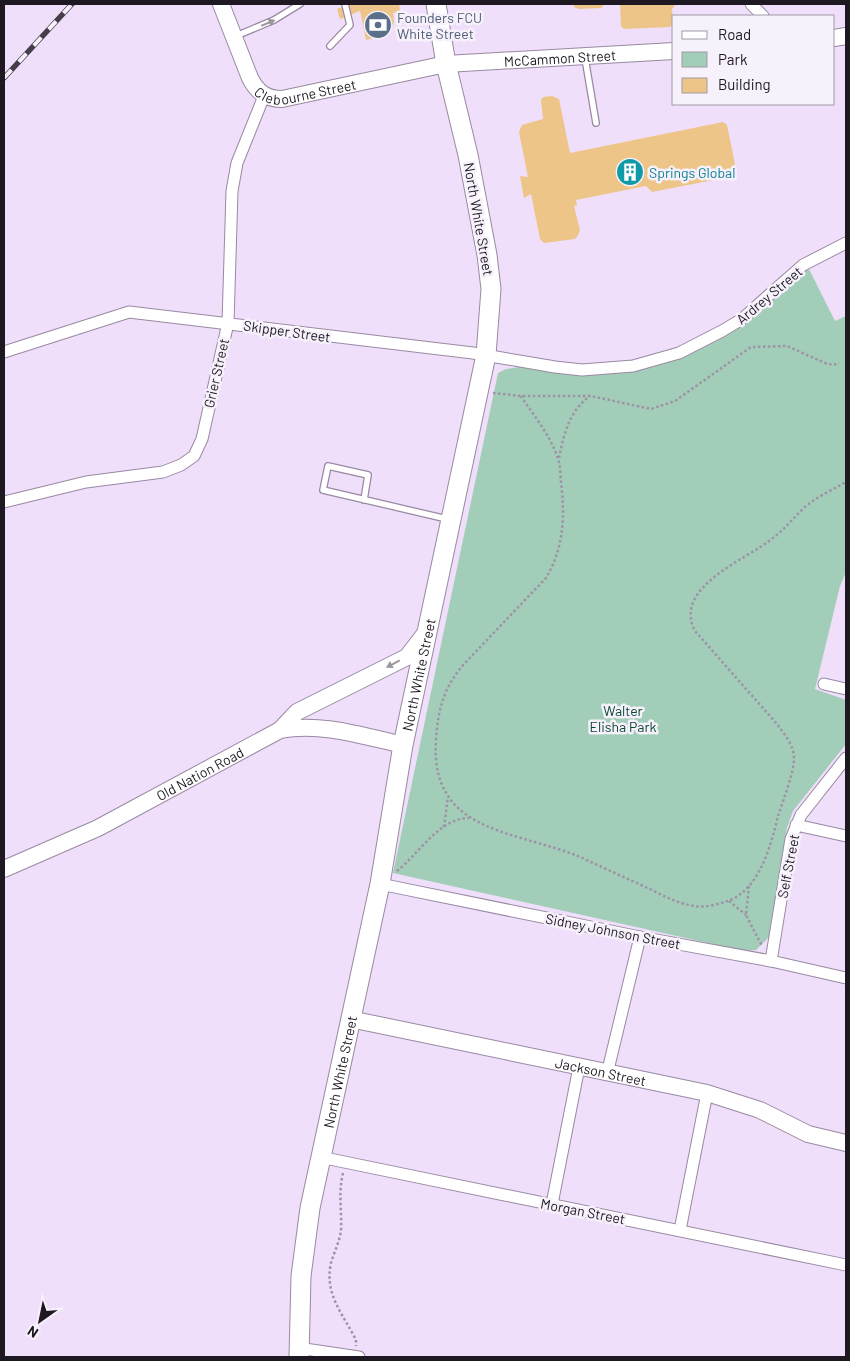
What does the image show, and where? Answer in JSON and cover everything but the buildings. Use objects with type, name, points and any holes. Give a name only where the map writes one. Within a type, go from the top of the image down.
[{"type":"main road","name":"Clebourne Street","points":[[221,4],[255,88],[264,96],[272,99],[282,99],[446,64]]},
{"type":"main road","name":"North White Street","points":[[298,1353],[301,1276],[310,1208],[350,1018],[386,879],[403,745],[486,355],[491,289],[487,255],[468,155],[446,64],[436,4]]},
{"type":"main road","name":"McCammon Street","points":[[446,64],[672,51]]},
{"type":"main road","points":[[280,730],[297,712],[407,657],[428,631]]},
{"type":"main road","name":"Old Nation Road","points":[[4,869],[98,828],[280,730],[297,726],[318,727],[403,745]]},
{"type":"main road","name":"Jackson Street","points":[[350,1018],[607,1074],[707,1093],[760,1110],[808,1134],[846,1143]]},
{"type":"street","points":[[751,4],[762,15]]},
{"type":"street","name":"Grier Street","points":[[4,502],[86,482],[163,472],[181,465],[194,456],[202,439],[228,322],[232,191],[237,163],[264,96]]},
{"type":"street","name":"Ardrey Street","points":[[486,355],[582,370],[633,366],[662,358],[686,349],[729,327],[757,306],[802,265],[846,243]]},
{"type":"street","name":"Skipper Street","points":[[4,352],[129,312],[228,322],[486,355]]},
{"type":"street","points":[[824,684],[846,689]]},
{"type":"street","name":"Self Street","points":[[770,961],[791,839],[796,825],[846,758]]},
{"type":"street","points":[[796,825],[846,836]]},
{"type":"street","name":"Sidney Johnson Street","points":[[386,879],[640,937],[770,961],[846,978]]},
{"type":"street","points":[[607,1074],[640,937]]},
{"type":"street","points":[[552,1204],[578,1067]]},
{"type":"street","points":[[680,1230],[707,1093]]},
{"type":"street","name":"Morgan Street","points":[[320,1158],[846,1265]]},
{"type":"street","points":[[298,1353],[358,1357]]},
{"type":"lane","points":[[234,37],[274,20],[300,4]]},
{"type":"lane","points":[[330,46],[350,25],[345,4]]},
{"type":"lane","points":[[584,56],[596,122]]},
{"type":"lane","points":[[364,500],[368,475],[328,466],[323,490],[364,500],[452,520]]},
{"type":"path","points":[[492,393],[521,396],[591,396],[651,408],[664,406],[685,395],[751,347],[787,346],[825,363],[834,365],[839,363]]},
{"type":"path","points":[[521,396],[559,460]]},
{"type":"path","points":[[591,396],[576,408],[570,419],[559,460],[564,506],[559,550],[555,563],[528,598],[458,671],[443,695],[439,709],[436,766],[439,781],[448,797],[471,818],[495,830],[580,857],[677,902],[696,906],[729,900],[749,885]]},
{"type":"path","points":[[746,915],[749,885],[772,841],[794,758],[792,750],[778,724],[695,631],[690,621],[690,610],[700,591],[710,580],[774,538],[810,503],[846,482]]},
{"type":"path","points":[[444,826],[448,797]]},
{"type":"path","points":[[386,879],[407,863],[444,826],[461,818],[471,818]]},
{"type":"path","points":[[729,900],[746,915],[770,961]]},
{"type":"path","points":[[344,1168],[339,1200],[340,1233],[331,1263],[329,1285],[335,1306],[356,1340],[358,1357]]},
{"type":"green space","name":"Walter Elisha Park","points":[[807,265],[835,321],[846,316],[846,572],[840,586],[815,689],[846,700],[846,744],[793,811],[787,828],[769,937],[756,950],[744,951],[393,873],[498,373],[506,369],[532,365],[612,371],[726,332]]},
{"type":"railway","points":[[4,78],[72,4]]},
{"type":"place","name":"Founders FCU White Street","points":[[378,25]]},
{"type":"place","name":"Springs Global","points":[[630,172]]}]
